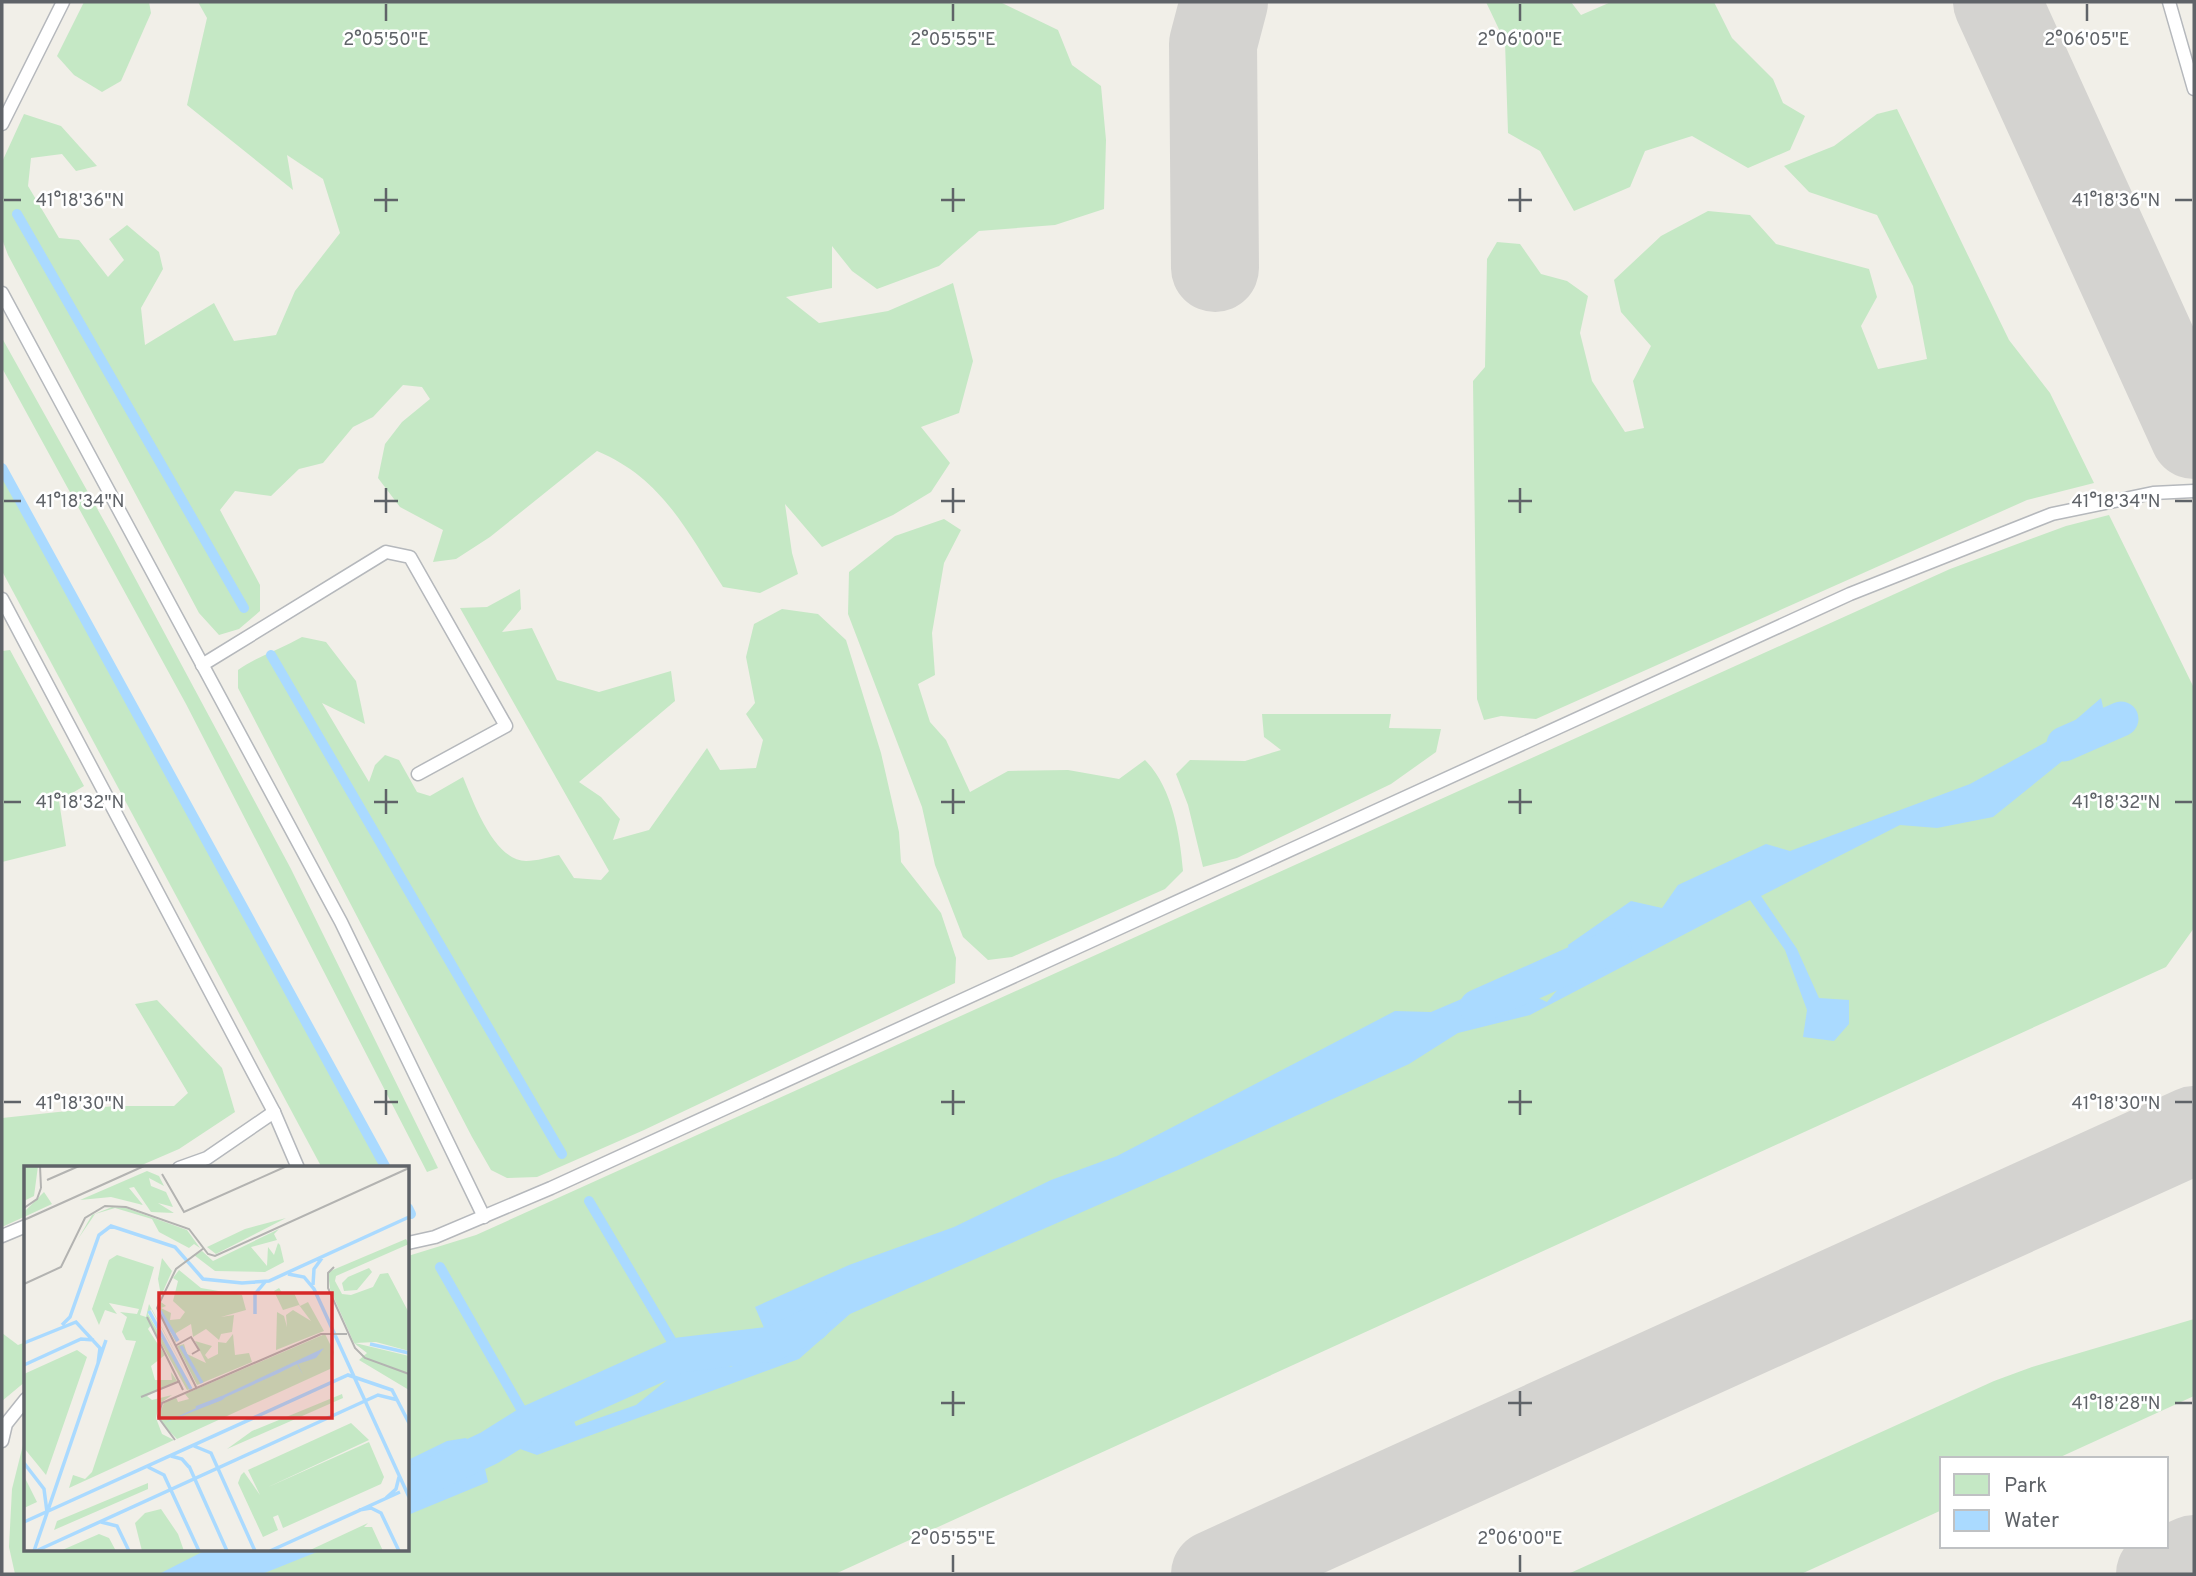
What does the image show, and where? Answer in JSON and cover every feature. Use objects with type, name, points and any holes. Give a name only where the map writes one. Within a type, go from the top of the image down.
[{"type":"lane","points":[[2,124],[63,2]]},
{"type":"lane","points":[[2169,2],[2194,89]]},
{"type":"lane","points":[[2,293],[341,922],[484,1217]]},
{"type":"lane","points":[[410,1243],[435,1237],[484,1217],[1850,594],[2052,514],[2152,493],[2194,491]]},
{"type":"lane","points":[[202,665],[386,552],[410,557],[506,726],[418,774]]},
{"type":"lane","points":[[2,599],[274,1112],[297,1166]]},
{"type":"lane","points":[[185,1166],[207,1158],[274,1112]]},
{"type":"lane","points":[[2,1236],[24,1227]]},
{"type":"lane","points":[[2,1441],[6,1424],[24,1402]]},
{"type":"green space","points":[[84,2],[149,2],[151,13],[121,81],[102,92],[74,75],[57,56]]},
{"type":"green space","points":[[198,2],[1000,2],[1058,30],[1072,65],[1101,86],[1106,140],[1104,209],[1055,225],[979,231],[939,266],[877,289],[852,271],[832,246],[832,288],[786,297],[819,323],[888,311],[953,283],[973,361],[959,413],[921,427],[950,463],[931,492],[893,515],[822,547],[785,504],[798,574],[760,593],[723,587],[684,526],[656,491],[620,462],[597,451],[490,537],[456,559],[433,562],[443,530],[400,507],[378,478],[385,444],[402,422],[430,399],[422,387],[403,385],[373,417],[353,427],[323,463],[299,469],[271,496],[235,491],[220,510],[260,585],[260,611],[239,629],[219,635],[199,613],[8,255],[2,239],[2,162],[24,114],[61,126],[97,166],[76,171],[62,154],[31,158],[28,186],[59,238],[79,240],[108,277],[124,260],[109,239],[127,225],[159,252],[163,269],[141,308],[145,345],[214,303],[234,341],[276,335],[295,291],[340,233],[323,179],[287,155],[293,190],[187,105],[207,18]]},
{"type":"green space","points":[[1486,2],[1571,2],[1581,15],[1611,2],[1714,2],[1732,38],[1773,79],[1783,103],[1805,116],[1790,150],[1748,168],[1692,136],[1645,151],[1630,187],[1574,211],[1540,151],[1508,133],[1505,42]]},
{"type":"green space","points":[[1897,109],[2009,340],[2050,393],[2094,483],[2027,500],[1536,719],[1501,716],[1484,720],[1477,699],[1473,381],[1485,367],[1487,259],[1497,242],[1520,244],[1541,274],[1567,281],[1588,296],[1580,333],[1592,381],[1625,432],[1644,428],[1633,381],[1651,346],[1621,312],[1614,280],[1661,236],[1708,211],[1750,215],[1776,244],[1869,269],[1877,297],[1861,326],[1878,369],[1927,359],[1913,286],[1877,215],[1809,192],[1784,166],[1834,146],[1877,114]]},
{"type":"green space","points":[[2,338],[113,537],[291,869],[438,1168],[427,1172],[186,704],[2,368]]},
{"type":"green space","points":[[2,468],[385,1166],[321,1166],[2,571]]},
{"type":"green space","points":[[2109,515],[2194,688],[2194,928],[2166,967],[835,1574],[15,1574],[9,1547],[12,1489],[24,1441],[24,1552],[410,1552],[410,1255],[476,1235],[1950,569],[2066,526]]},
{"type":"green space","points":[[944,519],[961,530],[944,563],[932,633],[935,675],[918,684],[930,722],[946,740],[970,792],[1008,771],[1068,770],[1119,779],[1145,760],[1168,797],[1180,842],[1183,871],[1165,889],[1012,957],[988,960],[963,937],[935,865],[922,807],[848,614],[849,572],[895,536]]},
{"type":"green space","points":[[520,589],[521,609],[502,632],[532,628],[557,680],[599,692],[671,671],[675,701],[579,782],[601,797],[620,819],[613,840],[649,830],[707,748],[720,770],[756,768],[763,740],[746,714],[755,703],[746,657],[754,624],[782,609],[818,614],[846,640],[881,753],[899,832],[901,862],[941,913],[956,958],[955,983],[644,1130],[537,1177],[507,1178],[491,1170],[472,1137],[238,688],[238,670],[302,637],[326,642],[356,681],[365,724],[322,703],[369,782],[375,765],[385,755],[399,760],[417,792],[430,796],[463,777],[486,828],[504,851],[526,861],[559,855],[574,878],[601,880],[609,871],[460,608],[487,607]]},
{"type":"green space","points":[[10,650],[84,786],[59,801],[66,846],[2,862],[2,651]]},
{"type":"green space","points":[[1262,714],[1391,714],[1389,728],[1441,729],[1436,752],[1391,784],[1237,858],[1203,867],[1188,805],[1176,774],[1190,760],[1245,761],[1281,750],[1264,737]]},
{"type":"green space","points":[[157,1000],[222,1068],[235,1112],[179,1149],[140,1166],[24,1166],[24,1217],[2,1227],[2,1118],[114,1106],[174,1106],[188,1093],[135,1004]]},
{"type":"green space","points":[[2194,1319],[2194,1396],[2060,1457],[1940,1457],[1940,1511],[1801,1574],[1568,1574],[1994,1381],[2032,1367]]},
{"type":"green space","points":[[2,1333],[18,1345],[24,1343],[24,1383],[2,1401]]},
{"type":"water","points":[[2101,698],[2107,725],[1993,817],[1937,828],[1900,825],[1761,896],[1797,949],[1819,998],[1849,1000],[1849,1024],[1834,1041],[1803,1037],[1807,1010],[1785,950],[1750,900],[1530,1015],[1458,1033],[1409,1064],[1187,1166],[850,1314],[799,1359],[537,1455],[520,1449],[492,1455],[483,1460],[488,1482],[410,1514],[410,1459],[447,1441],[466,1438],[479,1451],[529,1423],[554,1413],[572,1416],[576,1426],[636,1405],[678,1371],[680,1355],[731,1367],[771,1344],[755,1307],[849,1265],[954,1227],[1051,1180],[1117,1156],[1395,1011],[1431,1012],[1511,978],[1515,987],[1547,1002],[1572,973],[1568,945],[1631,901],[1662,908],[1678,885],[1766,844],[1790,851],[1970,784],[2057,736]]},
{"type":"water","points":[[202,1552],[317,1552],[262,1574],[159,1574]]},
{"type":"waterway","points":[[17,214],[244,608]]},
{"type":"waterway","points":[[2,468],[385,1166]]},
{"type":"waterway","points":[[271,655],[562,1154]]},
{"type":"waterway","points":[[2064,744],[2121,719]]},
{"type":"waterway","points":[[1477,1007],[1614,946]]},
{"type":"waterway","points":[[589,1201],[680,1355]]},
{"type":"waterway","points":[[440,1267],[529,1423]]},
{"type":"waterway","points":[[410,1485],[489,1448],[529,1423],[680,1355],[772,1344],[813,1324]]},
{"type":"taxiway","points":[[1215,268],[1213,44],[1224,2]]},
{"type":"taxiway","points":[[1997,2],[2194,435]]},
{"type":"taxiway","points":[[1215,1574],[2194,1130]]},
{"type":"taxiway","points":[[2160,1574],[2194,1559]]}]
